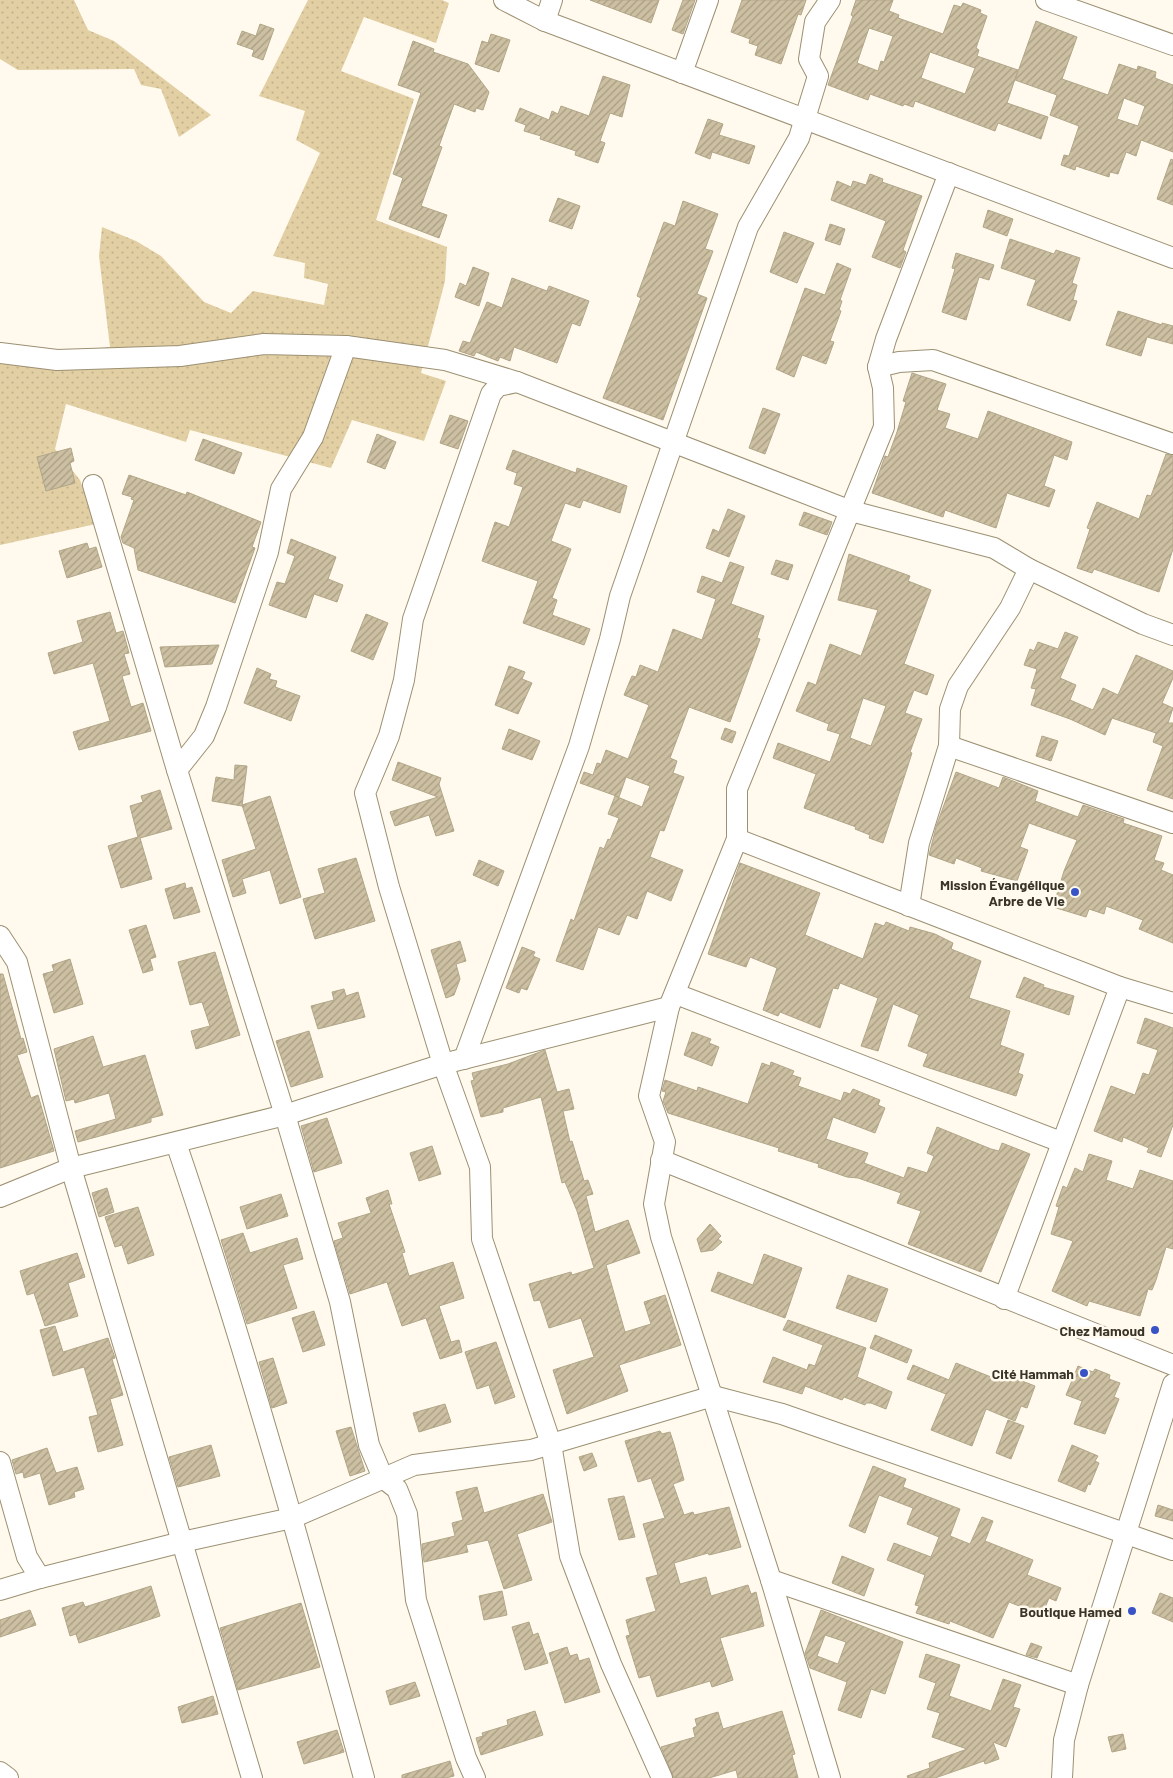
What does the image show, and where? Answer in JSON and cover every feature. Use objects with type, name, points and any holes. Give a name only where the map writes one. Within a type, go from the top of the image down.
[{"type":"street","points":[[504,0],[545,21],[1173,258]]},
{"type":"street","points":[[545,21],[552,0]]},
{"type":"street","points":[[682,73],[708,0]]},
{"type":"street","points":[[464,1059],[579,746],[610,639],[620,596],[748,227],[799,138],[806,120],[818,76],[809,59],[815,22],[830,0]]},
{"type":"street","points":[[1046,0],[1173,45]]},
{"type":"street","points":[[830,1778],[771,1580],[661,1237],[654,1204],[665,1142],[649,1096],[673,1001],[737,839],[737,789],[884,427],[883,388],[878,367],[886,339],[949,173]]},
{"type":"street","points":[[0,354],[57,360],[180,356],[264,344],[346,346],[445,360],[517,382],[851,511],[994,548],[1029,569],[1143,624],[1173,635]]},
{"type":"street","points":[[177,770],[204,736],[216,707],[268,552],[281,489],[313,437],[346,346]]},
{"type":"street","points":[[878,367],[899,362],[933,360],[1173,444]]},
{"type":"street","points":[[517,382],[498,386],[490,394],[413,619],[404,680],[389,736],[365,793],[389,887],[443,1064],[480,1167],[482,1239],[551,1444],[570,1556],[611,1664],[662,1778]]},
{"type":"street","points":[[93,485],[177,770],[285,1115],[340,1302],[369,1445],[383,1478],[397,1489],[407,1514],[416,1600],[466,1758],[475,1778]]},
{"type":"street","points":[[909,906],[918,843],[949,746],[950,709],[958,686],[1010,608],[1029,569]]},
{"type":"street","points":[[949,746],[1173,823]]},
{"type":"street","points":[[737,839],[1120,987],[1173,1004]]},
{"type":"street","points":[[0,936],[17,962],[71,1168],[252,1778]]},
{"type":"street","points":[[1004,1298],[1120,987]]},
{"type":"street","points":[[0,1197],[71,1168],[285,1115],[443,1064],[673,1001],[1061,1142]]},
{"type":"street","points":[[176,1143],[209,1241],[292,1518],[364,1778]]},
{"type":"street","points":[[661,1160],[1173,1365]]},
{"type":"street","points":[[1062,1778],[1064,1740],[1078,1685],[1173,1384]]},
{"type":"street","points":[[0,1590],[182,1542],[292,1518],[414,1465],[532,1450],[713,1396],[782,1414],[1126,1532],[1173,1550]]},
{"type":"street","points":[[0,1462],[27,1557],[40,1578]]},
{"type":"street","points":[[771,1580],[1078,1685]]},
{"type":"street","points":[[0,1772],[8,1778]]},
{"type":"shaded area","points":[[0,0],[74,0],[88,30],[114,41],[211,115],[179,137],[161,89],[141,85],[134,69],[18,70],[0,59]]},
{"type":"shaded area","points":[[308,0],[442,0],[449,3],[436,43],[364,17],[341,71],[414,99],[376,220],[447,247],[445,281],[421,373],[446,381],[424,441],[352,420],[331,468],[190,430],[186,442],[66,404],[55,449],[80,480],[96,524],[0,545],[0,352],[47,353],[110,347],[99,256],[102,227],[136,241],[161,256],[204,302],[231,313],[253,291],[324,305],[328,284],[304,278],[305,263],[273,256],[320,153],[296,140],[305,111],[259,96]]},
{"type":"building","points":[[590,0],[659,0],[651,23]]},
{"type":"building","points":[[683,0],[695,0],[683,34],[672,30]]},
{"type":"building","points":[[742,0],[806,0],[801,15],[798,14],[781,64],[755,55],[758,46],[749,43],[750,39],[731,32]]},
{"type":"building","points":[[856,0],[893,0],[889,11],[899,15],[898,18],[943,34],[954,5],[961,7],[963,3],[981,10],[980,13],[987,16],[976,48],[979,50],[977,56],[1018,70],[1007,103],[1048,117],[1041,139],[998,123],[995,131],[915,101],[913,107],[904,104],[903,106],[870,94],[868,100],[828,85],[853,16],[851,15]],"holes":[[[869,28],[893,36],[884,62],[881,61],[878,71],[857,63]],[[930,52],[975,68],[965,94],[921,78]]]},
{"type":"building","points":[[1036,21],[1077,37],[1062,79],[1108,95],[1119,64],[1137,70],[1138,66],[1156,72],[1155,78],[1173,85],[1173,152],[1141,140],[1136,156],[1126,152],[1118,174],[1110,172],[1109,177],[1076,166],[1075,170],[1061,165],[1064,155],[1069,156],[1079,126],[1050,115],[1057,95],[1015,80]],"holes":[[[1124,98],[1145,106],[1138,126],[1117,119]]]},
{"type":"building","points":[[260,24],[274,29],[263,60],[252,56],[254,50],[237,44],[242,31],[256,36]]},
{"type":"building","points":[[491,34],[510,40],[499,72],[475,64],[482,41],[488,43]]},
{"type":"building","points":[[413,41],[434,49],[433,52],[468,64],[489,92],[483,110],[476,108],[475,112],[454,104],[439,146],[442,147],[421,206],[447,215],[439,238],[389,219],[403,178],[393,174],[421,93],[398,85]]},
{"type":"building","points":[[603,76],[630,85],[622,117],[610,113],[600,141],[605,143],[598,163],[575,155],[576,151],[540,139],[541,136],[524,131],[526,125],[515,121],[520,108],[549,120],[552,111],[558,114],[561,106],[589,116]]},
{"type":"building","points":[[708,119],[723,124],[719,135],[755,146],[749,164],[712,152],[710,159],[695,153]]},
{"type":"building","points":[[1171,159],[1173,160],[1173,205],[1157,199]]},
{"type":"building","points":[[870,174],[883,179],[882,182],[922,196],[903,250],[906,252],[900,268],[872,257],[886,221],[831,200],[837,181],[851,187],[853,181],[866,185]]},
{"type":"building","points":[[558,198],[580,206],[572,229],[549,221]]},
{"type":"building","points":[[683,201],[718,214],[705,249],[713,251],[697,294],[707,298],[663,420],[603,398],[641,298],[637,296],[664,222],[675,226]]},
{"type":"building","points":[[988,210],[1013,219],[1007,236],[983,227]]},
{"type":"building","points":[[830,224],[845,229],[840,245],[825,240]]},
{"type":"building","points":[[784,232],[814,243],[797,283],[770,272]]},
{"type":"building","points":[[1010,239],[1054,254],[1056,250],[1080,258],[1072,283],[1077,285],[1073,300],[1077,301],[1070,321],[1027,305],[1036,280],[1001,268]]},
{"type":"building","points":[[956,253],[994,265],[989,280],[979,277],[966,320],[942,312],[955,269],[952,268]]},
{"type":"building","points":[[837,263],[851,269],[840,300],[842,301],[839,310],[841,311],[830,341],[834,342],[826,364],[802,355],[794,377],[776,369],[805,288],[825,295]]},
{"type":"building","points":[[473,267],[489,273],[479,306],[455,297],[460,283],[466,286]]},
{"type":"building","points":[[512,278],[547,291],[549,286],[589,301],[580,326],[572,323],[557,363],[514,347],[510,361],[500,357],[498,361],[476,352],[474,356],[459,351],[463,341],[470,343],[487,302],[502,308]]},
{"type":"building","points":[[1118,311],[1162,325],[1162,323],[1173,326],[1173,344],[1147,337],[1141,356],[1106,345]]},
{"type":"building","points":[[912,373],[946,384],[937,410],[950,414],[945,428],[978,439],[988,411],[1072,442],[1067,460],[1054,455],[1044,486],[1055,490],[1049,507],[1007,493],[996,528],[945,510],[943,517],[872,493],[885,456],[888,457],[897,432],[906,402],[903,401]]},
{"type":"building","points":[[763,408],[780,414],[765,454],[749,448]]},
{"type":"building","points":[[450,415],[468,421],[458,449],[440,443]]},
{"type":"building","points":[[377,434],[396,442],[385,469],[367,462]]},
{"type":"building","points":[[203,439],[242,453],[234,474],[195,460]]},
{"type":"building","points":[[71,448],[74,461],[70,463],[75,483],[46,491],[37,457]]},
{"type":"building","points":[[513,450],[576,473],[577,468],[627,486],[620,513],[583,500],[580,508],[565,503],[551,541],[571,549],[552,598],[557,600],[552,615],[590,629],[584,645],[523,623],[538,581],[482,561],[495,522],[509,527],[523,487],[514,484],[517,473],[506,469]]},
{"type":"building","points":[[1166,454],[1173,456],[1173,549],[1159,592],[1094,569],[1092,573],[1077,568],[1090,529],[1087,528],[1097,502],[1139,519],[1147,495],[1151,496]]},
{"type":"building","points":[[129,475],[186,495],[187,492],[261,522],[252,547],[255,548],[235,603],[138,570],[134,548],[123,543],[121,537],[134,500],[131,499],[132,497],[122,494]]},
{"type":"building","points":[[728,509],[745,516],[729,557],[706,548],[713,529],[719,532]]},
{"type":"building","points":[[804,512],[832,522],[827,535],[799,525]]},
{"type":"building","points":[[291,539],[336,557],[328,579],[343,585],[337,602],[314,594],[306,618],[269,605],[277,582],[285,584],[295,556],[287,553]]},
{"type":"building","points":[[87,543],[89,549],[96,547],[102,567],[67,578],[59,551]]},
{"type":"building","points":[[849,554],[910,576],[908,581],[931,590],[904,664],[934,675],[927,695],[914,690],[905,713],[922,719],[910,752],[912,753],[883,843],[869,838],[870,835],[855,829],[856,827],[804,808],[816,774],[773,758],[778,743],[830,762],[840,734],[827,730],[829,724],[796,711],[808,682],[816,685],[830,644],[861,656],[878,610],[838,600]],"holes":[[[863,698],[886,706],[871,746],[850,738]]]},
{"type":"building","points":[[776,560],[793,565],[788,580],[771,574]]},
{"type":"building","points":[[730,562],[744,567],[731,604],[764,616],[757,638],[760,639],[730,722],[689,707],[670,758],[677,761],[673,773],[684,777],[664,831],[660,830],[650,857],[683,870],[671,901],[647,891],[637,919],[627,915],[619,935],[598,927],[583,970],[556,961],[571,919],[574,921],[600,847],[604,849],[608,839],[610,840],[619,818],[608,814],[615,796],[642,807],[650,786],[626,777],[619,797],[580,783],[584,772],[593,775],[597,763],[601,764],[606,750],[628,759],[649,705],[624,695],[632,676],[636,677],[640,665],[658,672],[673,629],[702,640],[716,599],[697,592],[702,576],[722,583]]},
{"type":"building","points":[[110,612],[116,633],[123,631],[129,653],[124,654],[130,674],[122,676],[131,707],[143,703],[151,731],[79,750],[73,732],[110,721],[93,663],[54,674],[48,653],[83,642],[77,621]]},
{"type":"building","points":[[366,614],[388,623],[373,660],[351,651]]},
{"type":"building","points":[[1065,632],[1078,637],[1060,678],[1076,685],[1070,700],[1093,710],[1103,688],[1118,695],[1136,655],[1173,671],[1173,678],[1162,703],[1173,708],[1168,723],[1173,723],[1173,799],[1147,790],[1163,746],[1153,742],[1156,733],[1112,718],[1105,735],[1070,719],[1031,705],[1036,689],[1031,688],[1037,669],[1024,665],[1030,649],[1034,651],[1038,642],[1058,649]]},
{"type":"building","points":[[219,645],[212,664],[165,667],[160,647]]},
{"type":"building","points":[[509,666],[525,672],[522,679],[532,683],[518,714],[495,705]]},
{"type":"building","points":[[257,668],[271,674],[269,679],[277,681],[275,687],[300,696],[291,721],[244,703]]},
{"type":"building","points":[[725,728],[736,732],[732,743],[721,739]]},
{"type":"building","points":[[509,729],[540,741],[532,760],[502,749]]},
{"type":"building","points":[[1042,736],[1058,741],[1051,761],[1036,756]]},
{"type":"building","points":[[398,762],[441,778],[439,784],[454,831],[436,836],[429,815],[395,826],[390,812],[438,797],[392,780]]},
{"type":"building","points":[[235,765],[247,766],[242,806],[212,801],[216,777],[234,780]]},
{"type":"building","points":[[956,772],[999,788],[1003,777],[1038,791],[1035,801],[1078,817],[1083,805],[1124,819],[1123,823],[1162,836],[1154,860],[1164,863],[1161,870],[1173,875],[1173,943],[1139,929],[1143,920],[1106,906],[1104,914],[1089,909],[1086,917],[1053,907],[1064,871],[1077,840],[1029,823],[1020,847],[1028,850],[1017,881],[981,871],[982,868],[956,858],[954,864],[929,855],[936,827]]},
{"type":"building","points":[[160,790],[172,829],[140,838],[152,879],[121,888],[108,846],[138,837],[130,806],[143,802],[141,796]]},
{"type":"building","points":[[270,796],[301,897],[280,904],[270,870],[242,879],[246,893],[233,897],[222,860],[256,849],[242,805]]},
{"type":"building","points":[[356,858],[375,921],[315,939],[303,899],[325,893],[318,869]]},
{"type":"building","points":[[479,860],[504,871],[498,886],[473,875]]},
{"type":"building","points":[[740,863],[820,893],[805,935],[863,959],[875,923],[884,926],[886,922],[909,931],[910,927],[935,934],[953,943],[951,949],[981,961],[969,998],[1010,1011],[1000,1045],[1024,1054],[1018,1073],[1023,1075],[1016,1096],[923,1066],[928,1054],[908,1046],[919,1015],[893,1004],[878,1051],[861,1046],[878,998],[840,983],[838,989],[833,988],[820,1028],[780,1012],[778,1016],[763,1010],[777,968],[750,957],[746,967],[708,954]]},
{"type":"building","points":[[185,883],[186,889],[192,887],[200,912],[174,919],[165,889]]},
{"type":"building","points":[[146,925],[156,957],[150,959],[153,970],[143,973],[129,930]]},
{"type":"building","points":[[460,941],[466,961],[456,964],[460,979],[454,995],[446,998],[431,950]]},
{"type":"building","points":[[522,947],[535,952],[533,956],[540,959],[527,990],[521,988],[519,993],[506,988]]},
{"type":"building","points":[[215,952],[240,1035],[196,1049],[191,1031],[210,1026],[202,1002],[190,1005],[178,962]]},
{"type":"building","points":[[70,959],[83,1004],[54,1013],[43,974],[54,971],[52,965]]},
{"type":"building","points":[[0,974],[3,974],[21,1039],[23,1038],[27,1052],[17,1055],[31,1098],[38,1095],[54,1151],[0,1168]]},
{"type":"building","points":[[1024,977],[1044,985],[1043,987],[1074,996],[1069,1015],[1016,997]]},
{"type":"building","points":[[344,989],[346,996],[358,992],[365,1017],[318,1029],[311,1006],[334,1000],[332,992]]},
{"type":"building","points":[[1145,1018],[1173,1028],[1173,1125],[1161,1157],[1147,1152],[1149,1148],[1123,1137],[1122,1142],[1094,1131],[1111,1086],[1135,1095],[1143,1073],[1149,1075],[1158,1050],[1137,1043]]},
{"type":"building","points":[[309,1031],[323,1077],[291,1087],[276,1041]]},
{"type":"building","points":[[692,1032],[711,1039],[709,1043],[719,1047],[712,1066],[684,1055]]},
{"type":"building","points":[[93,1036],[103,1067],[145,1055],[163,1115],[151,1118],[151,1122],[78,1142],[75,1131],[116,1119],[109,1093],[75,1103],[74,1099],[66,1101],[54,1049]]},
{"type":"building","points":[[545,1050],[557,1092],[569,1089],[574,1109],[563,1111],[570,1142],[572,1141],[584,1181],[588,1180],[593,1194],[586,1196],[595,1232],[628,1220],[640,1253],[606,1265],[625,1332],[651,1324],[644,1302],[665,1295],[681,1345],[619,1365],[628,1391],[567,1414],[553,1370],[594,1357],[581,1318],[549,1328],[540,1300],[534,1301],[529,1284],[571,1272],[572,1275],[594,1268],[577,1211],[565,1182],[562,1183],[541,1097],[503,1108],[503,1112],[481,1117],[471,1081],[474,1080],[472,1073],[508,1064]]},
{"type":"building","points":[[771,1062],[794,1071],[792,1075],[801,1078],[798,1086],[841,1101],[844,1092],[850,1094],[853,1089],[880,1100],[878,1105],[885,1108],[875,1133],[833,1117],[826,1139],[868,1153],[864,1163],[904,1178],[908,1167],[927,1173],[934,1156],[927,1153],[937,1127],[991,1149],[999,1151],[1002,1143],[1030,1154],[981,1272],[908,1244],[921,1211],[897,1203],[901,1193],[818,1167],[819,1164],[778,1151],[779,1148],[668,1113],[663,1101],[666,1092],[662,1091],[665,1080],[697,1091],[698,1087],[748,1104],[762,1063],[770,1066]]},
{"type":"building","points":[[327,1118],[342,1163],[314,1172],[301,1126]]},
{"type":"building","points":[[432,1146],[441,1174],[419,1181],[410,1153]]},
{"type":"building","points":[[1089,1154],[1112,1161],[1106,1180],[1133,1189],[1140,1170],[1173,1181],[1173,1249],[1166,1247],[1156,1280],[1152,1290],[1148,1289],[1140,1316],[1089,1301],[1087,1306],[1052,1291],[1073,1241],[1051,1234],[1059,1207],[1056,1206],[1063,1186],[1067,1188],[1075,1168],[1083,1172]]},
{"type":"building","points":[[107,1188],[114,1212],[99,1217],[92,1193]]},
{"type":"building","points":[[388,1190],[392,1204],[389,1204],[405,1252],[402,1253],[409,1276],[453,1262],[464,1298],[439,1306],[451,1342],[459,1340],[462,1352],[440,1359],[426,1318],[402,1326],[387,1282],[350,1294],[334,1241],[343,1238],[338,1223],[371,1213],[366,1198]]},
{"type":"building","points":[[281,1194],[288,1216],[247,1229],[240,1207]]},
{"type":"building","points":[[138,1207],[154,1255],[128,1264],[122,1245],[115,1247],[105,1217]]},
{"type":"building","points":[[710,1224],[721,1236],[718,1239],[722,1242],[713,1250],[701,1252],[697,1239]]},
{"type":"building","points":[[243,1233],[250,1253],[297,1238],[303,1259],[283,1265],[297,1308],[247,1324],[221,1240]]},
{"type":"building","points":[[77,1253],[85,1277],[68,1283],[78,1316],[45,1326],[34,1293],[27,1295],[20,1271]]},
{"type":"building","points":[[764,1254],[802,1268],[785,1318],[711,1291],[718,1272],[753,1285]]},
{"type":"building","points":[[848,1275],[888,1289],[876,1322],[836,1308]]},
{"type":"building","points":[[314,1311],[325,1345],[303,1352],[292,1318]]},
{"type":"building","points":[[788,1320],[866,1348],[857,1377],[892,1392],[886,1409],[871,1403],[866,1403],[865,1405],[844,1397],[842,1400],[805,1386],[802,1394],[763,1382],[773,1357],[807,1370],[809,1364],[815,1366],[823,1345],[783,1330]]},
{"type":"building","points":[[55,1326],[63,1352],[108,1338],[115,1358],[112,1359],[123,1395],[110,1399],[123,1445],[98,1452],[89,1417],[98,1415],[84,1367],[53,1376],[40,1330]]},
{"type":"building","points":[[875,1335],[912,1350],[907,1363],[870,1348]]},
{"type":"building","points":[[496,1342],[515,1397],[495,1404],[489,1385],[477,1389],[465,1352]]},
{"type":"building","points":[[273,1358],[287,1403],[272,1408],[259,1362]]},
{"type":"building","points":[[956,1363],[996,1379],[999,1372],[1035,1386],[1027,1408],[1021,1406],[1015,1421],[986,1409],[972,1446],[931,1430],[946,1394],[907,1379],[913,1365],[949,1380]]},
{"type":"building","points":[[1078,1366],[1093,1372],[1095,1369],[1110,1375],[1109,1379],[1120,1383],[1114,1397],[1119,1399],[1105,1434],[1074,1424],[1082,1401],[1066,1395]]},
{"type":"building","points":[[445,1404],[451,1422],[419,1432],[413,1413]]},
{"type":"building","points":[[1008,1420],[1024,1426],[1011,1459],[996,1453]]},
{"type":"building","points":[[351,1427],[365,1471],[350,1476],[336,1431]]},
{"type":"building","points":[[660,1431],[662,1434],[670,1432],[674,1444],[684,1480],[673,1484],[684,1515],[693,1512],[694,1515],[729,1507],[741,1547],[709,1555],[708,1553],[674,1563],[680,1584],[706,1577],[711,1596],[748,1585],[751,1594],[756,1592],[764,1626],[720,1638],[733,1680],[712,1687],[710,1681],[657,1697],[650,1675],[639,1678],[626,1636],[630,1635],[626,1620],[656,1611],[646,1578],[658,1575],[643,1524],[665,1518],[651,1478],[638,1482],[625,1441]]},
{"type":"building","points":[[211,1445],[220,1476],[178,1487],[169,1457]]},
{"type":"building","points":[[1072,1445],[1098,1456],[1095,1461],[1099,1463],[1085,1492],[1058,1481]]},
{"type":"building","points":[[47,1448],[56,1473],[77,1467],[84,1489],[74,1492],[75,1497],[49,1505],[40,1473],[24,1478],[23,1472],[16,1474],[12,1460]]},
{"type":"building","points":[[592,1453],[597,1466],[584,1471],[579,1457]]},
{"type":"building","points":[[873,1466],[906,1479],[903,1487],[960,1509],[950,1536],[970,1544],[982,1517],[993,1521],[985,1541],[1033,1560],[1027,1575],[1061,1588],[1056,1601],[1049,1598],[1042,1615],[1009,1602],[993,1638],[950,1621],[949,1624],[916,1613],[919,1606],[915,1605],[925,1575],[887,1560],[894,1543],[931,1557],[939,1537],[907,1524],[913,1508],[879,1495],[865,1533],[849,1526]]},
{"type":"building","points":[[477,1487],[484,1513],[543,1494],[552,1522],[517,1534],[532,1580],[504,1589],[488,1540],[466,1545],[468,1552],[424,1562],[422,1544],[455,1536],[452,1523],[463,1520],[456,1492]]},
{"type":"building","points":[[624,1496],[635,1537],[619,1540],[608,1499]]},
{"type":"building","points":[[1158,1505],[1173,1510],[1173,1521],[1155,1516]]},
{"type":"building","points":[[842,1556],[874,1569],[864,1596],[832,1583]]},
{"type":"building","points":[[151,1586],[160,1616],[79,1643],[76,1634],[70,1636],[62,1608],[83,1602],[85,1607]]},
{"type":"building","points":[[502,1591],[507,1615],[484,1620],[479,1596]]},
{"type":"building","points":[[1160,1593],[1173,1598],[1173,1622],[1152,1613]]},
{"type":"building","points":[[301,1603],[320,1667],[238,1690],[220,1628]]},
{"type":"building","points":[[30,1610],[36,1625],[0,1637],[0,1620]]},
{"type":"building","points":[[821,1610],[903,1642],[885,1694],[871,1689],[861,1718],[838,1710],[847,1682],[810,1668],[805,1653]],"holes":[[[825,1635],[846,1642],[838,1664],[817,1656]]]},
{"type":"building","points":[[529,1622],[533,1635],[538,1633],[548,1663],[525,1670],[512,1627]]},
{"type":"building","points":[[1031,1643],[1042,1647],[1037,1658],[1026,1655]]},
{"type":"building","points":[[567,1647],[570,1656],[577,1654],[579,1661],[589,1658],[600,1692],[565,1703],[549,1653]]},
{"type":"building","points":[[926,1654],[960,1665],[949,1696],[991,1711],[1003,1679],[1021,1685],[1013,1707],[1020,1709],[1006,1747],[993,1742],[999,1759],[985,1764],[984,1761],[935,1778],[908,1778],[907,1776],[930,1768],[929,1763],[967,1749],[932,1737],[940,1713],[927,1709],[936,1683],[919,1677]]},
{"type":"building","points":[[415,1682],[420,1696],[390,1705],[386,1691]]},
{"type":"building","points":[[213,1696],[218,1714],[182,1723],[178,1707]]},
{"type":"building","points":[[535,1711],[543,1735],[481,1755],[476,1738],[483,1736],[482,1733],[508,1725],[507,1720]]},
{"type":"building","points":[[782,1711],[795,1754],[792,1755],[798,1778],[738,1778],[736,1770],[709,1778],[674,1778],[661,1747],[695,1737],[693,1728],[697,1726],[695,1719],[718,1712],[723,1729]]},
{"type":"building","points":[[337,1730],[344,1752],[304,1764],[297,1742]]},
{"type":"building","points":[[1123,1734],[1126,1749],[1112,1752],[1108,1737]]},
{"type":"building","points":[[450,1761],[454,1776],[446,1778],[402,1778],[402,1775]]},
{"type":"place","name":"Mission Évangélique Arbre de Vie","points":[[1075,892]]},
{"type":"place","name":"Chez Mamoud","points":[[1155,1330]]},
{"type":"place","name":"Cité Hammah","points":[[1084,1373]]},
{"type":"place","name":"Boutique Hamed","points":[[1132,1611]]}]
